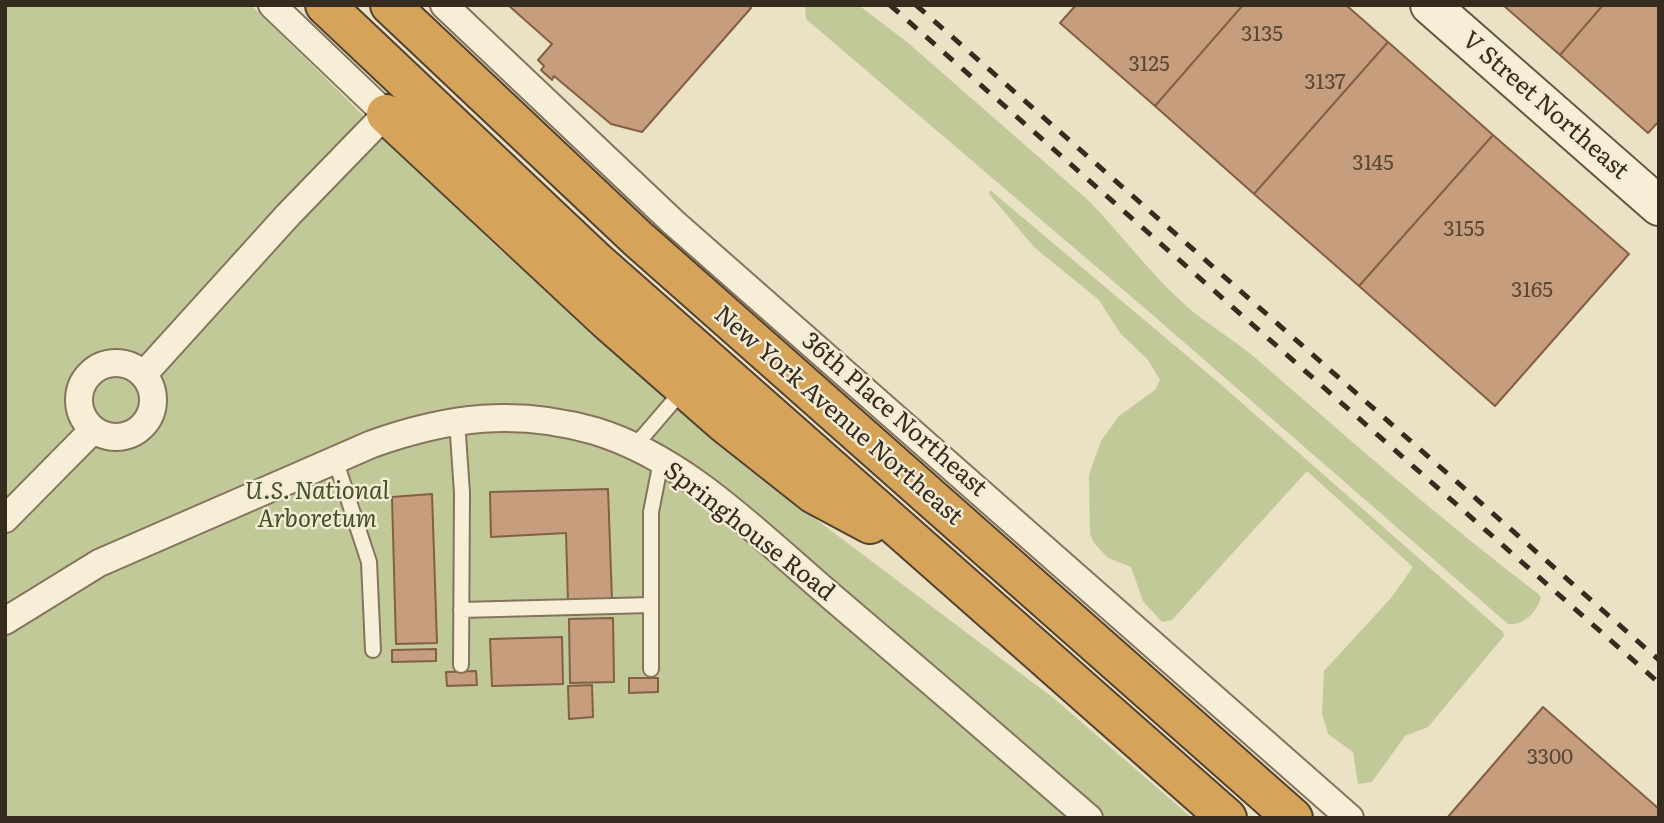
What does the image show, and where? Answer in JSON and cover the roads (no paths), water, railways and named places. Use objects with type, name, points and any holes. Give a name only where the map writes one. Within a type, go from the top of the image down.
[{"type":"highway","name":"New York Avenue Northeast","points":[[325,5],[567,234],[1227,818]]},
{"type":"highway","name":"New York Avenue Northeast","points":[[390,5],[664,262],[1293,818]]},
{"type":"highway","points":[[386,114],[545,264],[757,451],[814,494],[928,555]]},
{"type":"street","points":[[144,374],[288,215],[386,114],[272,5]]},
{"type":"street","name":"36th Place Northeast","points":[[443,5],[673,222],[1350,818]]},
{"type":"street","name":"V Street Northeast","points":[[1430,5],[1659,206]]},
{"type":"street","points":[[110,363],[122,363],[144,374],[153,397],[148,420],[128,435],[116,437],[93,430],[85,421],[78,397],[88,374],[110,363]]},
{"type":"street","name":"Springhouse Road","points":[[5,621],[99,563],[393,436],[457,420],[504,417],[551,421],[597,432],[634,447],[700,487],[1089,818]]},
{"type":"street","points":[[5,519],[93,430]]},
{"type":"lane","points":[[634,447],[684,388]]},
{"type":"lane","points":[[457,420],[462,493],[461,665]]},
{"type":"lane","points":[[335,459],[369,562],[373,650]]},
{"type":"lane","points":[[651,669],[651,512],[660,461]]},
{"type":"lane","points":[[461,610],[651,605]]},
{"type":"railway","points":[[890,5],[1659,683]]},
{"type":"railway","points":[[916,5],[1659,660]]},
{"type":"park label","name":"U.S. National Arboretum","points":[[317,506]]}]
